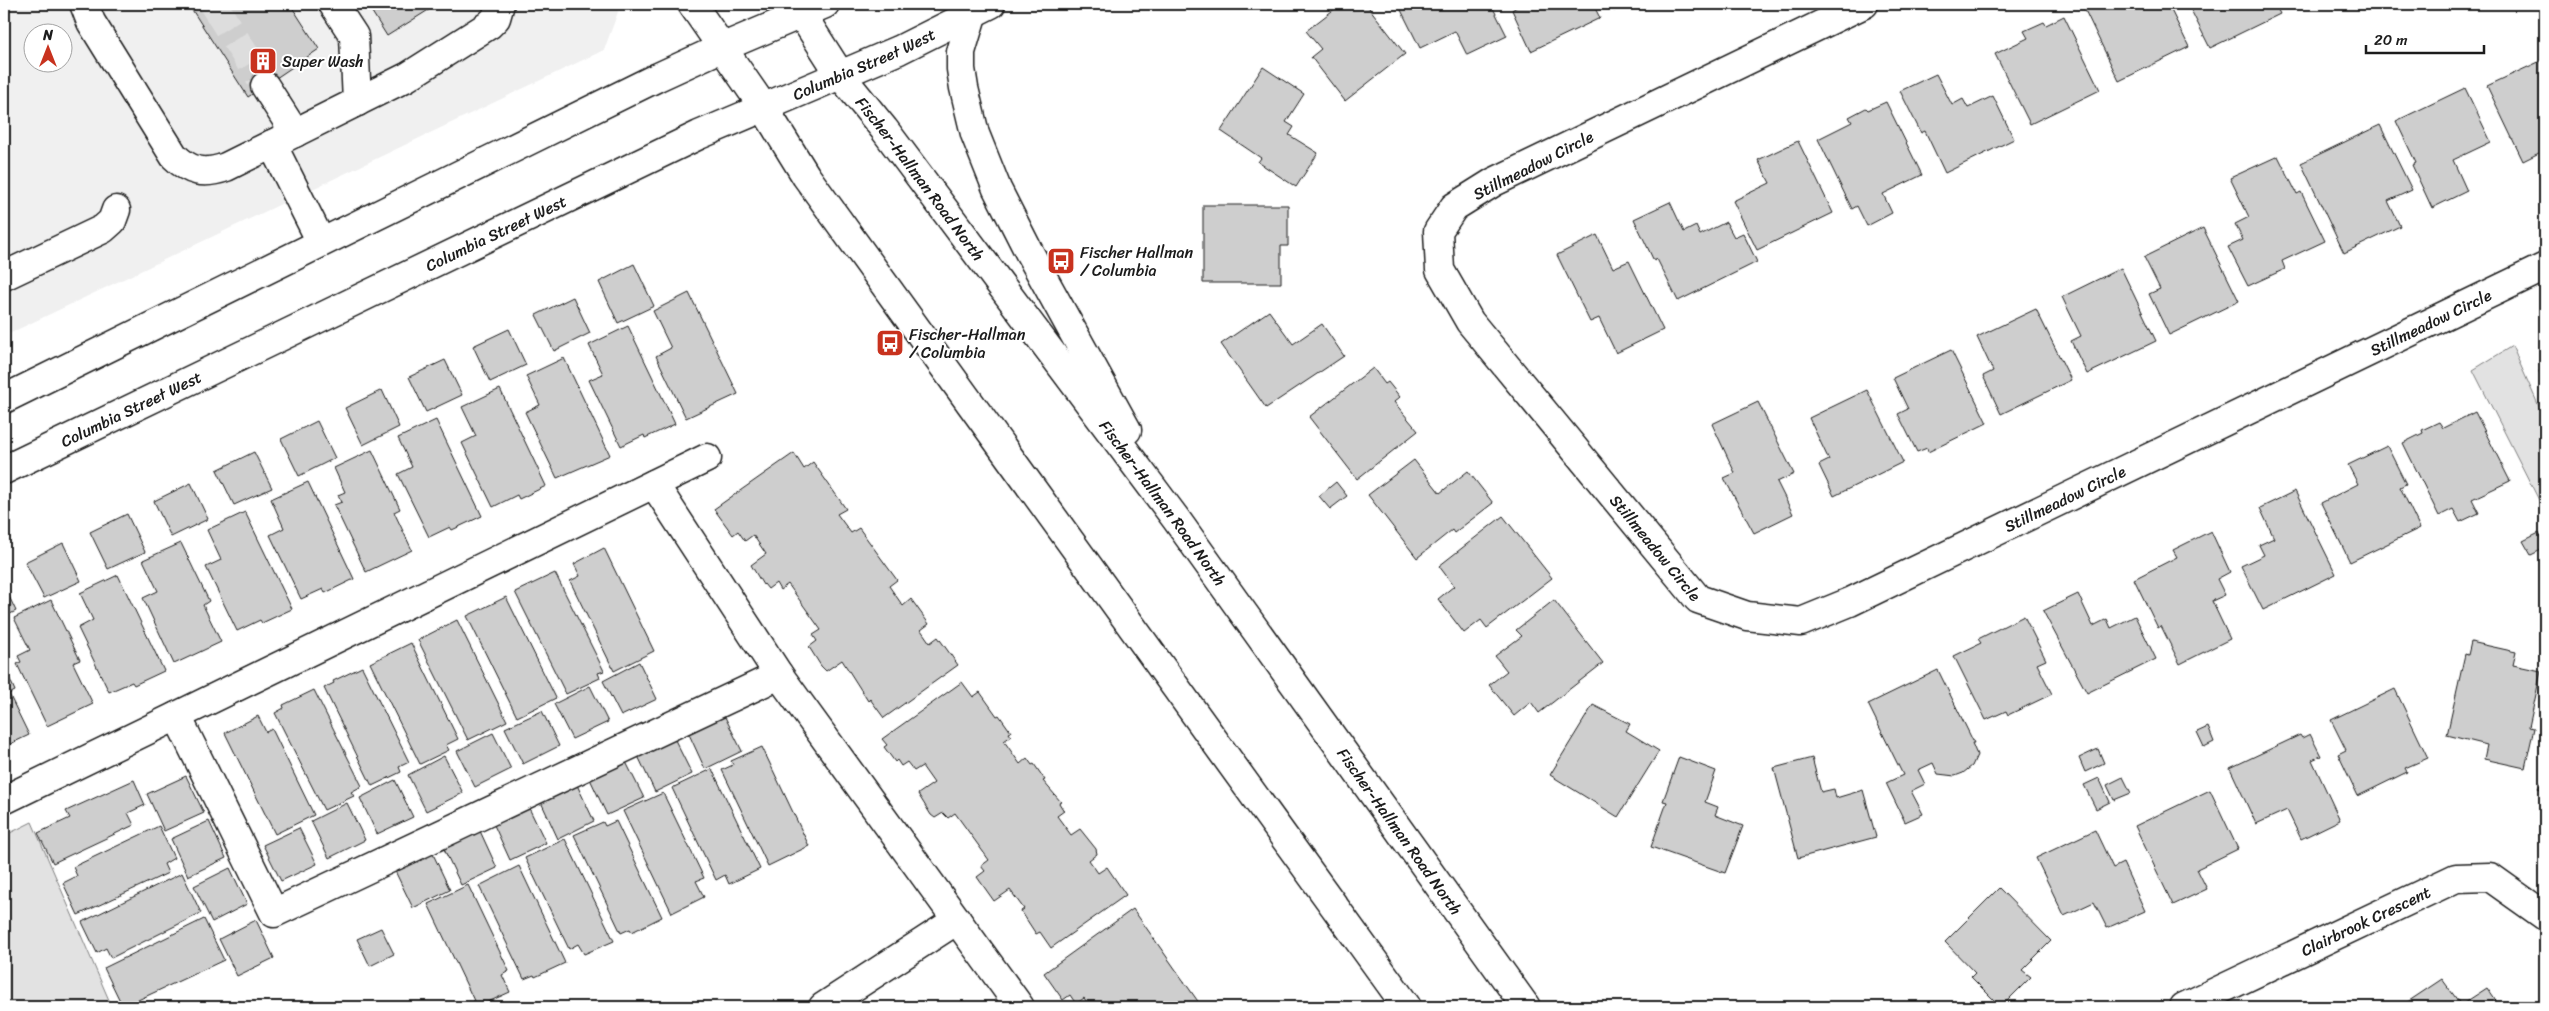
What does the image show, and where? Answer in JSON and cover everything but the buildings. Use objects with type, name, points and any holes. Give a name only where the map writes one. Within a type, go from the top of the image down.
[{"type":"main road","points":[[84,4],[91,22],[174,156],[184,166],[197,172],[212,172],[226,167],[407,77],[489,25],[496,18],[500,4]]},
{"type":"main road","points":[[333,4],[354,36],[357,102]]},
{"type":"main road","points":[[692,4],[764,108],[806,176],[1407,1007]]},
{"type":"main road","name":"Stillmeadow Circle","points":[[1864,4],[1494,182],[1454,207],[1438,231],[1440,270],[1470,322],[1698,600],[1747,616],[1801,622],[1850,602],[2545,267]]},
{"type":"main road","points":[[4,399],[321,242],[807,7]]},
{"type":"main road","name":"Fischer-Hallman Road North","points":[[807,7],[841,76],[884,129],[1176,519],[1526,1007]]},
{"type":"main road","points":[[982,8],[961,52],[964,88],[975,134],[997,189],[1029,252],[1176,519]]},
{"type":"main road","name":"Columbia Street West","points":[[4,468],[535,216],[699,135],[899,50],[982,8]]},
{"type":"main road","points":[[266,86],[321,242]]},
{"type":"main road","points":[[4,276],[103,229],[112,221],[116,210]]},
{"type":"main road","points":[[4,800],[707,458]]},
{"type":"main road","points":[[654,484],[779,675],[1020,1007]]},
{"type":"main road","points":[[177,716],[274,913],[779,675]]},
{"type":"main road","name":"Clairbrook Crescent","points":[[2184,1007],[2456,878],[2490,877],[2545,916]]},
{"type":"main road","points":[[823,1007],[957,920]]},
{"type":"shaded area","points":[[4,4],[616,4],[618,12],[604,50],[4,336]]},
{"type":"shaded area","points":[[2512,346],[2545,420],[2545,512],[2473,370]]},
{"type":"shaded area","points":[[32,822],[112,1007],[4,1007],[4,836]]},
{"type":"tunnel","points":[[213,4],[265,86]]},
{"type":"place","name":"Super Wash","points":[[263,61]]},
{"type":"place","name":"Fischer Hallman / Columbia","points":[[1061,261]]},
{"type":"place","name":"Fischer-Hallman / Columbia","points":[[890,343]]}]
